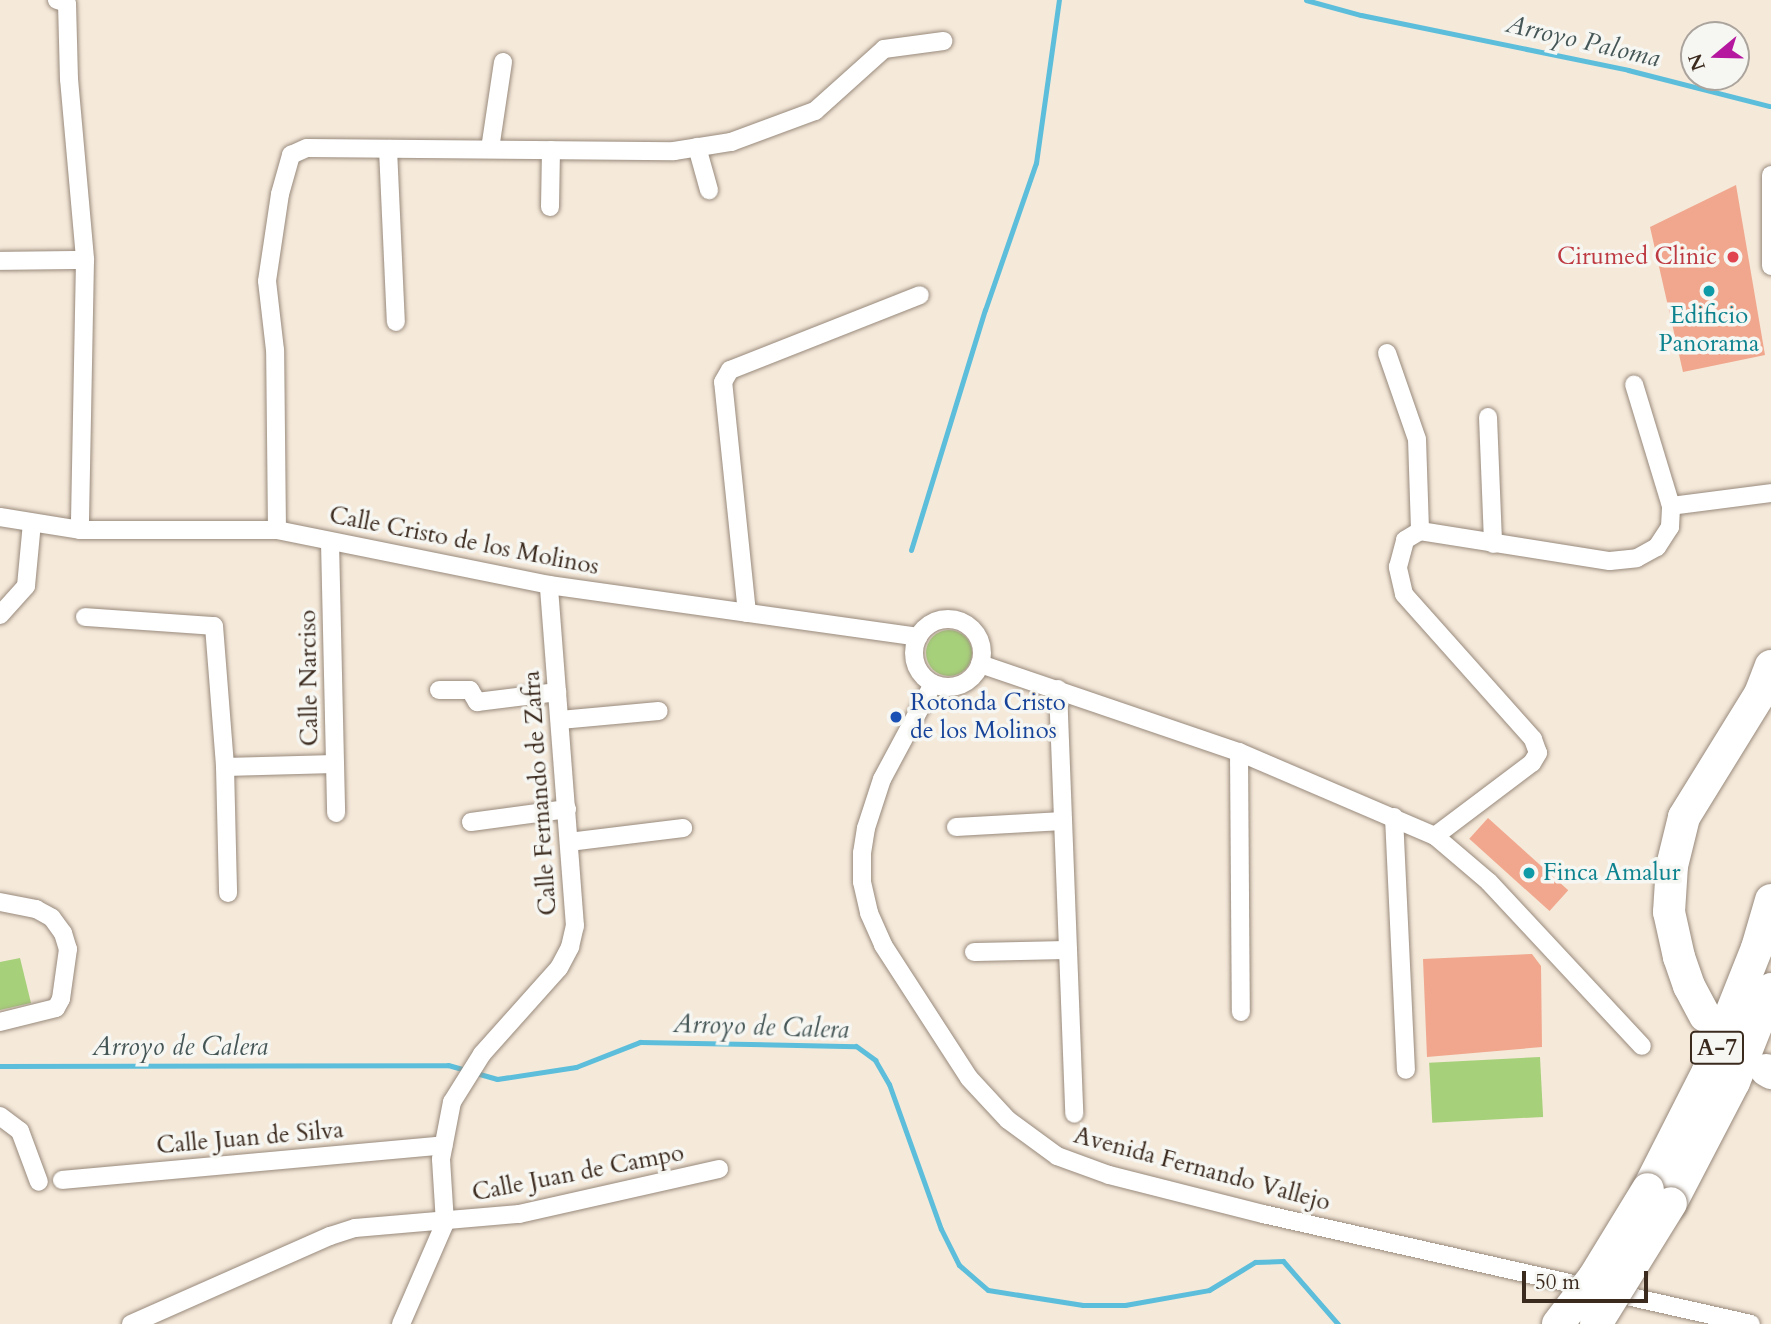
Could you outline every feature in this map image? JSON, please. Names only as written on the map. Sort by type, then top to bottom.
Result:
[{"type":"highway","points":[[1705,1016],[1689,986],[1669,912],[1672,866],[1684,817],[1760,694],[1771,666]]},
{"type":"highway","name":"A-7","points":[[1596,1324],[1660,1196],[1757,948],[1771,900]]},
{"type":"highway","name":"A-7","points":[[1559,1324],[1660,1196],[1734,1082],[1771,989]]},
{"type":"street","points":[[57,0],[67,3],[69,79],[85,260],[80,530]]},
{"type":"street","points":[[277,530],[275,350],[267,281],[280,194],[291,155],[307,148],[674,150],[731,142],[815,111],[884,49],[943,41]]},
{"type":"street","points":[[490,149],[503,62]]},
{"type":"street","points":[[697,147],[709,190]]},
{"type":"street","points":[[388,149],[397,322]]},
{"type":"street","points":[[550,207],[551,150]]},
{"type":"street","points":[[1771,175],[1771,266]]},
{"type":"street","points":[[0,261],[85,260]]},
{"type":"street","points":[[747,613],[723,382],[730,370],[920,295]]},
{"type":"street","points":[[1387,353],[1417,439],[1420,531]]},
{"type":"street","points":[[1435,836],[1532,763],[1538,753],[1533,740],[1404,594],[1398,567],[1405,540],[1420,531],[1610,561],[1637,558],[1657,547],[1670,527],[1671,506],[1634,384]]},
{"type":"street","points":[[1488,417],[1493,544]]},
{"type":"street","points":[[1671,506],[1771,493]]},
{"type":"street","name":"Calle Cristo de los Molinos","points":[[0,517],[80,530],[277,530],[549,584],[918,637]]},
{"type":"street","points":[[0,615],[26,586],[32,523]]},
{"type":"street","name":"Calle Narciso","points":[[330,542],[336,813]]},
{"type":"street","name":"Calle Fernando de Zafra","points":[[401,1324],[445,1223],[443,1145],[452,1102],[460,1085],[482,1054],[559,968],[570,947],[575,926],[549,584]]},
{"type":"street","points":[[85,617],[214,626],[225,767],[228,893]]},
{"type":"street","points":[[956,620],[974,632],[982,652],[980,663],[966,682],[956,686],[933,684],[917,668],[914,648],[918,637],[933,622],[956,620]]},
{"type":"street","points":[[980,663],[1239,752],[1435,836],[1489,882],[1642,1046]]},
{"type":"street","name":"Avenida Fernando Vallejo","points":[[933,684],[882,779],[866,828],[862,853],[862,882],[869,914],[883,945],[969,1077],[1008,1120],[1057,1156],[1109,1175],[1263,1214],[1751,1324]]},
{"type":"street","points":[[1058,689],[1074,1114]]},
{"type":"street","points":[[439,690],[470,690],[477,702],[557,692]]},
{"type":"street","points":[[559,720],[659,711]]},
{"type":"street","points":[[1239,752],[1241,1012]]},
{"type":"street","points":[[225,767],[335,764]]},
{"type":"street","points":[[471,822],[567,809]]},
{"type":"street","points":[[1394,817],[1406,1070]]},
{"type":"street","points":[[956,827],[1063,821]]},
{"type":"street","points":[[569,842],[683,828]]},
{"type":"street","points":[[0,902],[36,909],[52,919],[63,933],[68,949],[61,999],[56,1008],[0,1022]]},
{"type":"street","points":[[974,952],[1068,950]]},
{"type":"street","points":[[0,1116],[20,1131],[39,1182]]},
{"type":"street","name":"Calle Juan de Silva","points":[[62,1180],[443,1145]]},
{"type":"street","name":"Calle Juan de Campo","points":[[131,1324],[330,1236],[355,1228],[445,1223],[519,1214],[719,1169]]},
{"type":"street","name":"Avenida Fernando Vallejo","points":[[1713,1317],[1730,1324]]},
{"type":"green space","points":[[949,630],[958,631],[965,637],[971,644],[971,662],[965,669],[958,675],[949,676],[940,675],[933,669],[927,662],[926,653],[927,644],[933,637],[940,631]]},
{"type":"green space","points":[[20,958],[31,1003],[0,1010],[0,962]]},
{"type":"green space","points":[[1540,1057],[1543,1117],[1432,1123],[1429,1063]]},
{"type":"building","name":"Edificio Panorama","points":[[1736,185],[1765,355],[1683,372],[1650,227]]},
{"type":"building","name":"Finca Amalur","points":[[1488,818],[1568,890],[1550,911],[1469,839]]},
{"type":"building","points":[[1532,954],[1541,966],[1542,1047],[1427,1057],[1423,959]]},
{"type":"waterway","points":[[911,550],[985,310],[1036,163],[1059,0]]},
{"type":"waterway","name":"Arroyo Paloma","points":[[1306,0],[1361,15],[1628,70],[1769,106]]},
{"type":"waterway","name":"Arroyo de Calera","points":[[0,1066],[448,1065],[497,1079],[576,1067],[640,1042],[856,1046],[875,1060],[889,1084],[941,1229],[959,1265],[988,1290],[1083,1305],[1125,1305],[1209,1290],[1255,1262],[1283,1261],[1338,1324]]},
{"type":"place","name":"Cirumed Clinic","points":[[1733,257]]},
{"type":"place","name":"Edificio Panorama","points":[[1709,291]]},
{"type":"place","name":"Rotonda Cristo de los Molinos","points":[[896,717]]},
{"type":"place","name":"Finca Amalur","points":[[1529,873]]}]
